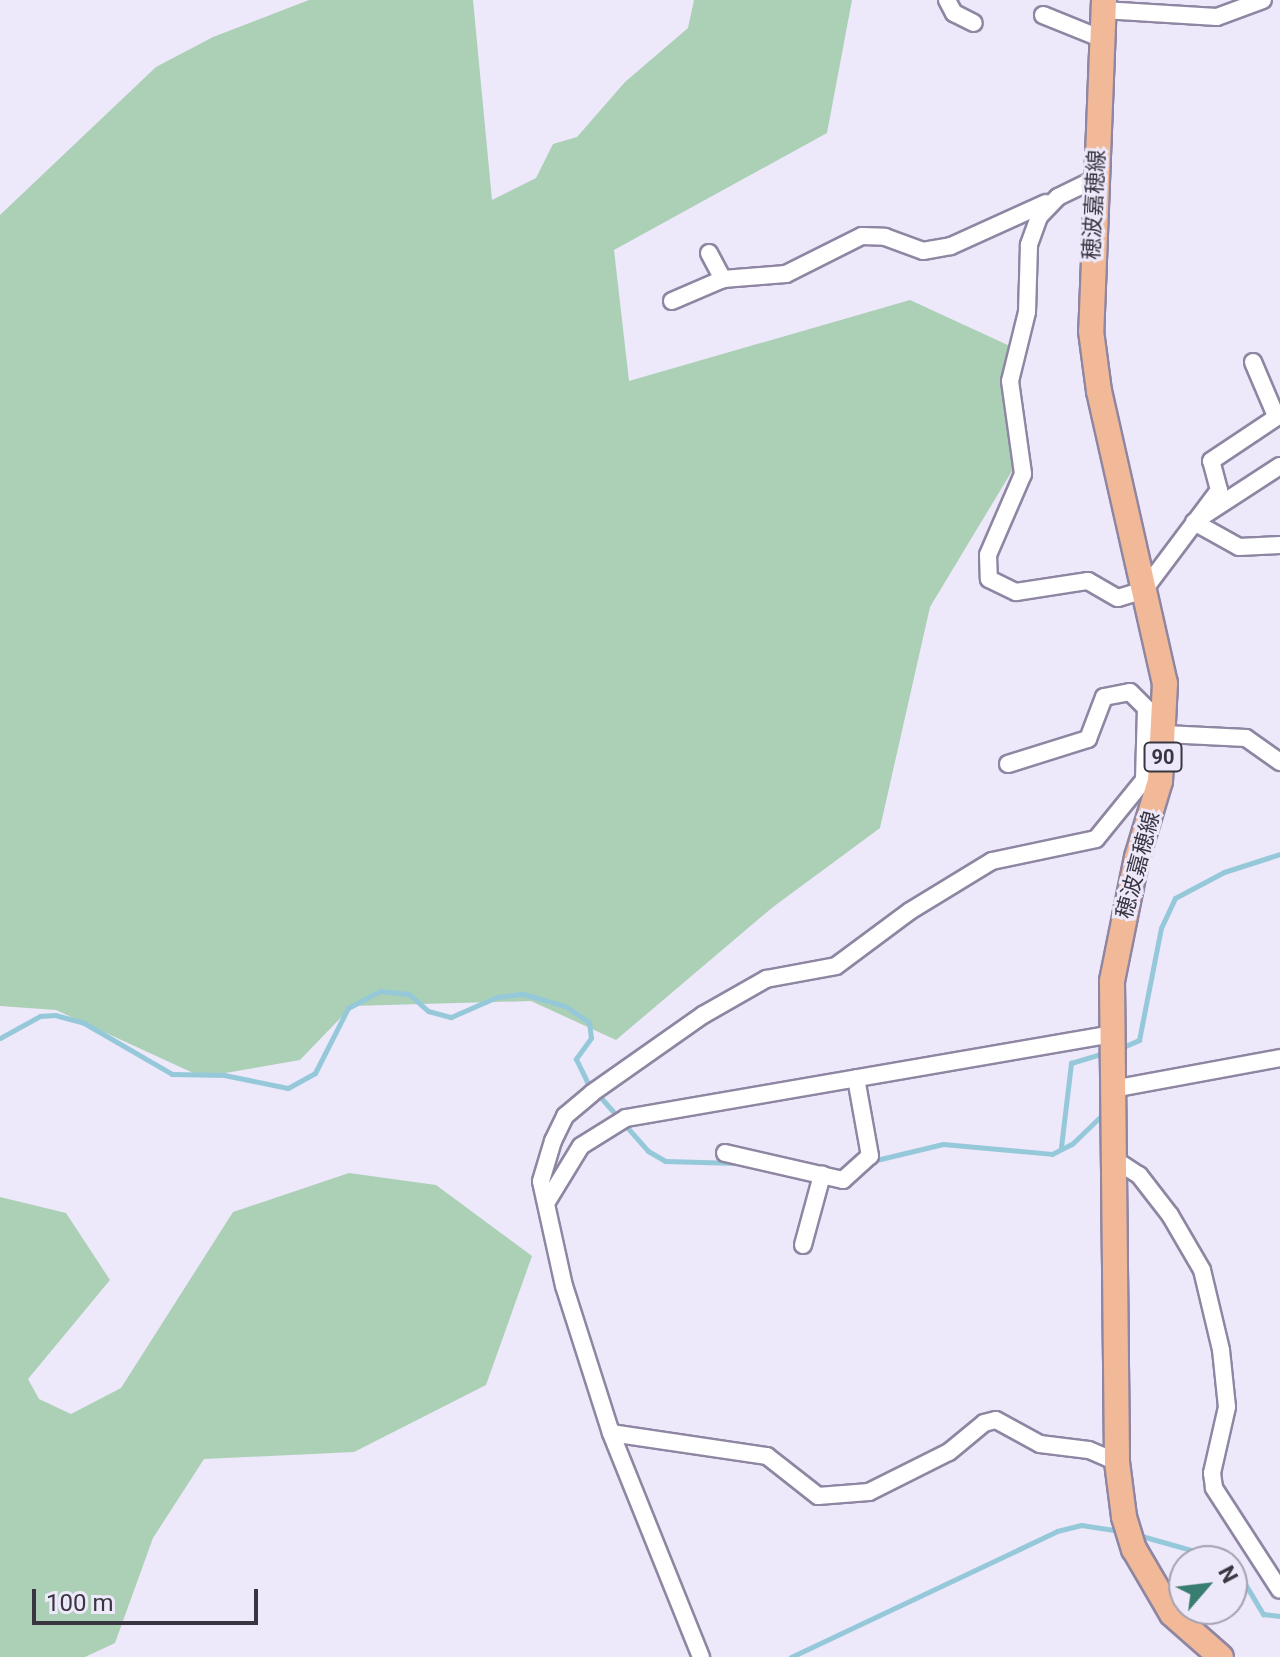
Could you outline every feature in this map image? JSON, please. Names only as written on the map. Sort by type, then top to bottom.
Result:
[{"type":"main road","name":"穂波嘉穂線","points":[[1104,5],[1100,38],[1091,331],[1165,683],[1165,734],[1152,780],[1112,981],[1117,1462],[1124,1517],[1134,1549],[1172,1614],[1221,1657]]},
{"type":"street","points":[[947,0],[954,13],[974,23]]},
{"type":"street","points":[[1104,5],[1217,17],[1263,0]]},
{"type":"street","points":[[1043,15],[1100,38]]},
{"type":"street","points":[[672,301],[723,279],[786,274],[862,236],[885,237],[923,251],[951,246],[1095,179]]},
{"type":"street","points":[[1058,197],[1039,217],[1029,245],[1027,312],[1010,381],[1023,474],[985,570],[989,579],[1016,592],[1088,581],[1118,598],[1144,590],[1219,490],[1211,461],[1278,415],[1253,362]]},
{"type":"street","points":[[709,253],[723,279]]},
{"type":"street","points":[[1194,522],[1280,466]]},
{"type":"street","points":[[1194,522],[1239,547],[1280,545]]},
{"type":"street","points":[[701,1657],[611,1433],[555,1252],[548,1200],[541,1181],[553,1141],[565,1116],[604,1084],[766,979],[836,966],[910,911],[992,861],[1096,839],[1152,780],[1146,708],[1130,692],[1104,697],[1088,739],[1008,764]]},
{"type":"street","points":[[1165,734],[1246,738],[1280,762]]},
{"type":"street","points":[[548,1200],[581,1146],[626,1118],[1113,1034]]},
{"type":"street","points":[[1113,1089],[1280,1058]]},
{"type":"street","points":[[725,1153],[843,1180],[870,1156],[856,1078]]},
{"type":"street","points":[[1114,1159],[1139,1175],[1202,1270],[1221,1350],[1227,1407],[1212,1473],[1214,1488],[1280,1590]]},
{"type":"street","points":[[803,1245],[822,1175]]},
{"type":"street","points":[[611,1433],[767,1456],[818,1496],[869,1492],[949,1452],[984,1423],[996,1420],[1040,1444],[1089,1450],[1117,1462]]},
{"type":"green space","points":[[309,0],[473,0],[492,200],[536,178],[553,144],[577,137],[625,82],[688,28],[694,0],[852,0],[827,133],[614,250],[629,381],[910,300],[1012,347],[1024,419],[1021,456],[930,607],[880,828],[773,907],[616,1040],[531,1001],[352,1006],[300,1060],[202,1077],[56,1010],[0,1006],[0,215],[156,67],[213,37]]},
{"type":"green space","points":[[349,1173],[436,1185],[532,1256],[486,1385],[354,1452],[204,1459],[153,1538],[115,1643],[85,1657],[0,1657],[0,1197],[66,1213],[110,1280],[28,1379],[39,1399],[71,1414],[121,1388],[233,1212]]},
{"type":"waterway","points":[[1121,1048],[1139,1040],[1161,928],[1175,898],[1224,872],[1280,854]]},
{"type":"waterway","points":[[0,1038],[40,1016],[55,1015],[84,1023],[172,1074],[224,1075],[288,1088],[315,1073],[348,1008],[380,991],[409,994],[428,1011],[451,1017],[497,997],[523,994],[565,1006],[589,1022],[591,1038],[576,1059],[587,1082],[648,1151],[665,1161],[737,1163]]},
{"type":"waterway","points":[[1061,1147],[1071,1063],[1104,1053]]},
{"type":"waterway","points":[[872,1161],[943,1144],[1052,1154],[1072,1144],[1104,1113]]},
{"type":"waterway","points":[[791,1657],[1057,1531],[1081,1525],[1121,1531]]},
{"type":"waterway","points":[[1138,1535],[1173,1545]]},
{"type":"waterway","points":[[1248,1589],[1263,1614],[1280,1616]]}]
